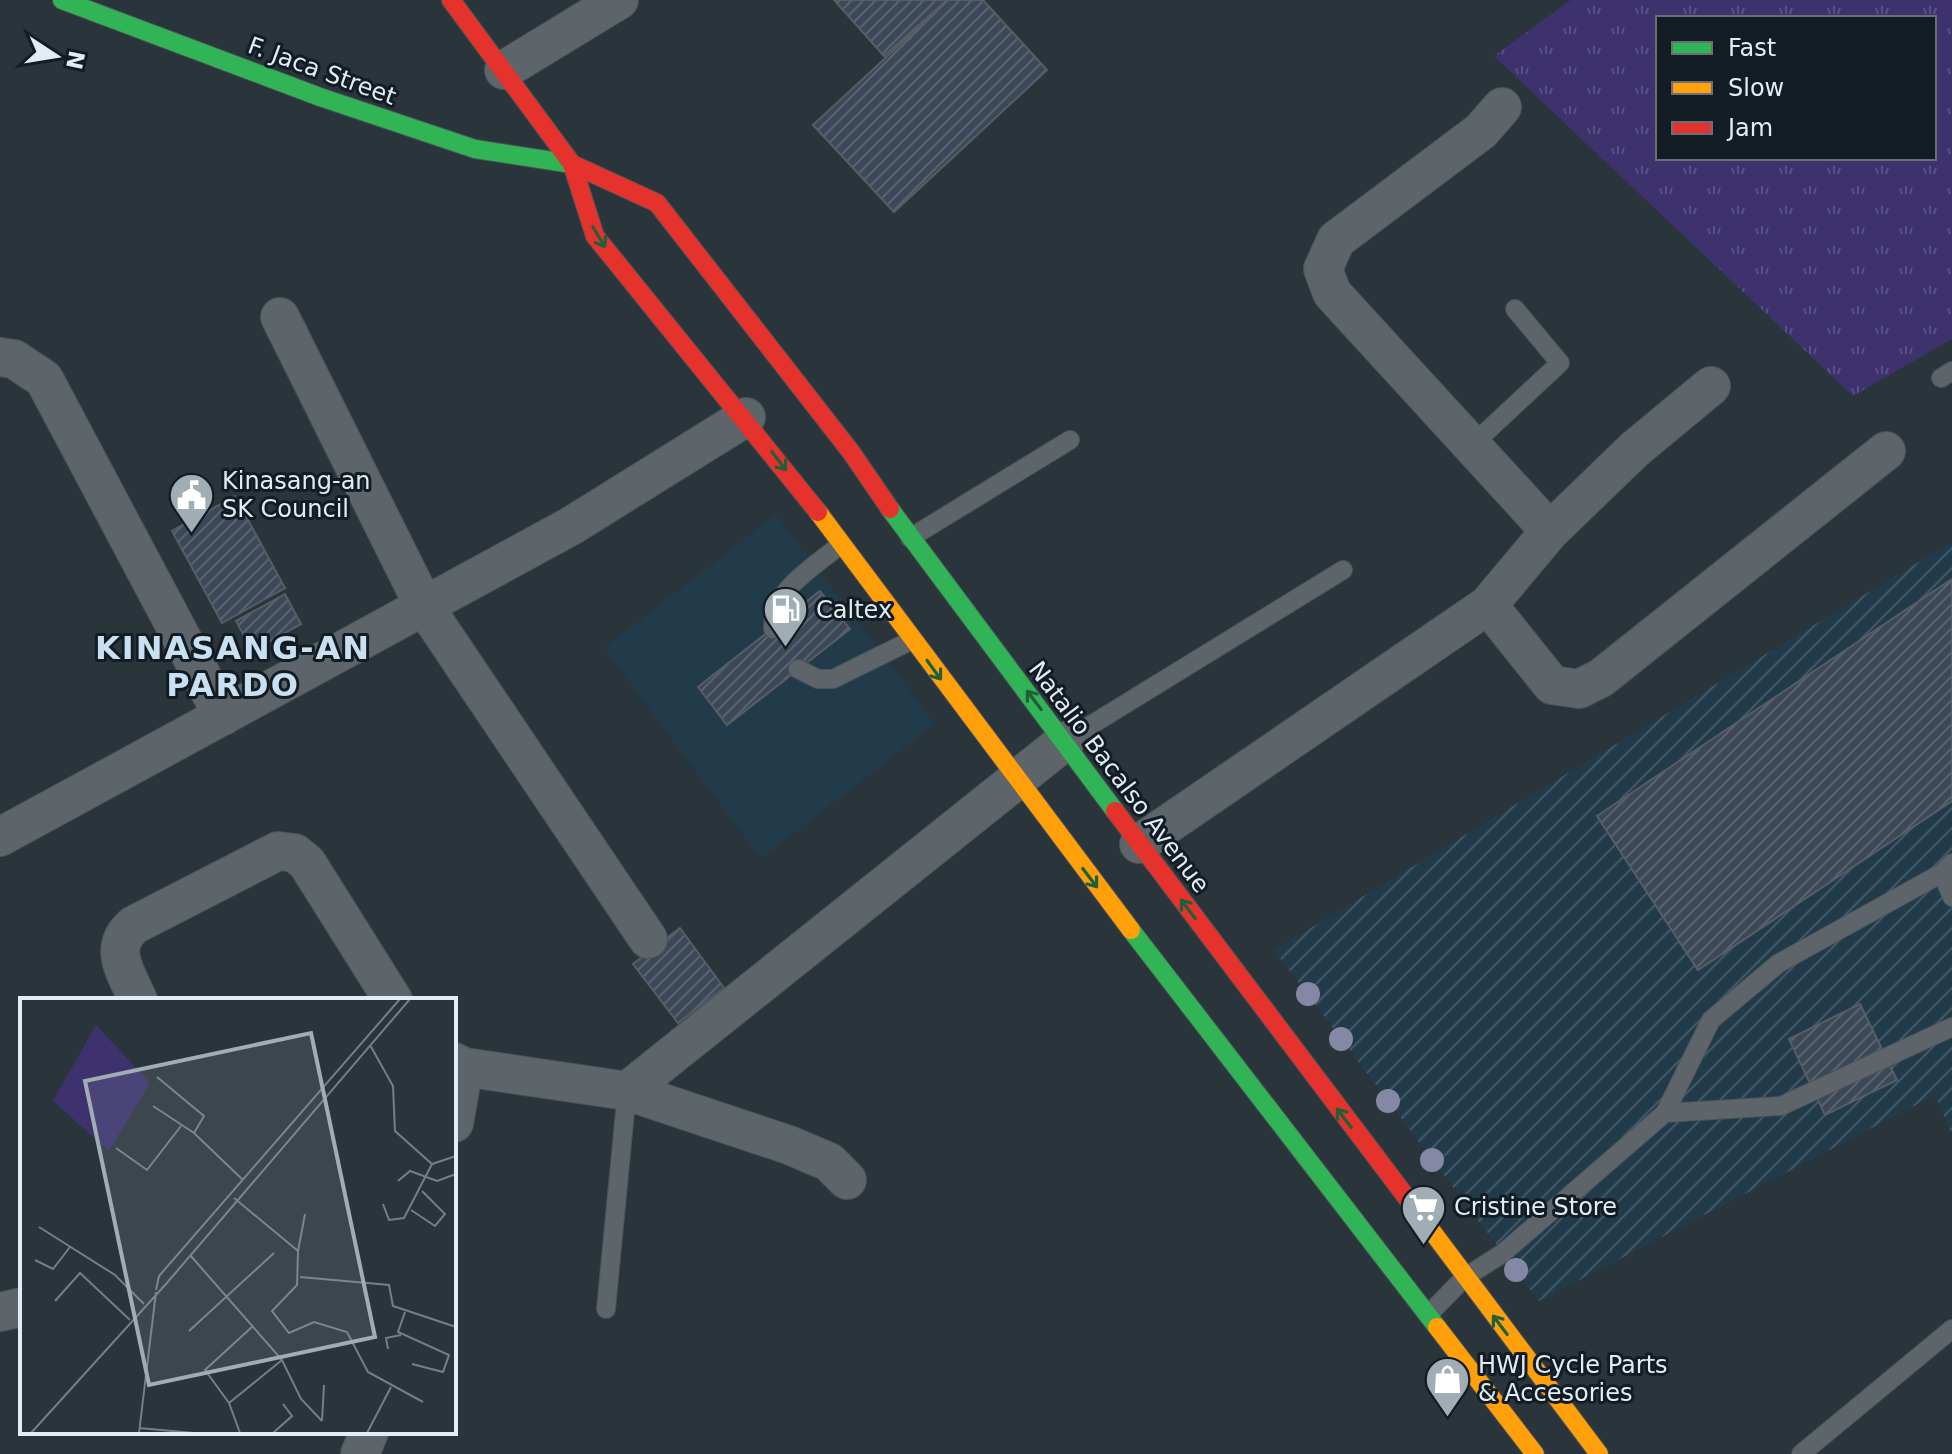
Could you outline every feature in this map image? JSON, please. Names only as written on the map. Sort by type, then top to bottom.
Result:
[{"type":"main road","name":"F. Jaca Street","points":[[62,0],[320,97],[475,149],[572,164]]},
{"type":"main road","name":"Natalio Bacalso Avenue","points":[[451,0],[572,164],[595,236],[746,417],[1017,782],[1426,1317],[1535,1454]]},
{"type":"main road","name":"Natalio Bacalso Avenue","points":[[572,164],[657,203],[851,452],[910,538],[1599,1454]]},
{"type":"street","points":[[504,70],[619,0]]},
{"type":"street","points":[[1502,107],[1481,131],[1336,240],[1323,269],[1332,293],[1550,531]]},
{"type":"street","points":[[280,317],[424,606],[648,939]]},
{"type":"street","points":[[0,357],[14,359],[44,379],[223,716]]},
{"type":"street","points":[[1139,844],[1488,605],[1550,531],[1635,449],[1711,386]]},
{"type":"street","points":[[0,837],[571,526],[746,417]]},
{"type":"street","points":[[1488,605],[1552,685],[1579,689],[1601,678],[1886,451]]},
{"type":"street","points":[[627,1091],[1065,741]]},
{"type":"street","points":[[137,998],[118,954],[121,936],[134,925],[278,851],[295,853],[307,863],[392,998]]},
{"type":"street","points":[[456,1100],[459,1065],[627,1091],[789,1145],[829,1162],[847,1180]]},
{"type":"street","points":[[0,1312],[20,1307]]},
{"type":"street","points":[[360,1454],[368,1434]]},
{"type":"lane","points":[[1472,445],[1560,363],[1515,309]]},
{"type":"lane","points":[[910,538],[1070,440]]},
{"type":"lane","points":[[773,629],[773,611],[779,597],[841,544]]},
{"type":"lane","points":[[1065,741],[1343,570]]},
{"type":"lane","points":[[798,669],[818,679],[833,679],[912,640]]},
{"type":"lane","points":[[1426,1317],[1464,1278],[1503,1253],[1665,1113],[1711,1020],[1779,963],[1947,868],[1952,897]]},
{"type":"lane","points":[[1665,1113],[1781,1106],[1952,1027]]},
{"type":"lane","points":[[606,1309],[627,1091]]},
{"type":"lane","points":[[1801,1454],[1952,1329]]},
{"type":"shaded area","points":[[776,515],[935,724],[761,858],[604,648]]},
{"type":"shaded area","points":[[1952,542],[1952,1135],[1935,1095],[1539,1301],[1274,950]]},
{"type":"green space","points":[[1571,0],[1952,0],[1952,339],[1853,396],[1494,56]]},
{"type":"building","points":[[834,0],[947,0],[884,56]]},
{"type":"building","points":[[948,0],[983,0],[1047,70],[894,212],[813,125]]},
{"type":"building","points":[[235,496],[285,588],[222,623],[172,531]]},
{"type":"building","points":[[1952,579],[1952,801],[1698,970],[1597,816]]},
{"type":"building","name":"Caltex","points":[[820,591],[850,629],[727,725],[698,687]]},
{"type":"building","points":[[285,594],[301,624],[252,651],[236,621]]},
{"type":"building","points":[[680,928],[724,988],[678,1023],[633,964]]},
{"type":"building","points":[[1860,1004],[1897,1080],[1825,1115],[1789,1039]]},
{"type":"traffic: fast","points":[[62,0],[320,97],[475,149],[572,164]]},
{"type":"traffic: fast","points":[[890,509],[1115,811]]},
{"type":"traffic: fast","points":[[1131,930],[1437,1327]]},
{"type":"traffic: slow","points":[[818,512],[1131,930]]},
{"type":"traffic: slow","points":[[1413,1206],[1599,1454]]},
{"type":"traffic: slow","points":[[1437,1327],[1535,1454]]},
{"type":"traffic: jam","points":[[451,0],[572,164],[595,236],[818,512]]},
{"type":"traffic: jam","points":[[572,164],[657,203],[851,452],[890,509]]},
{"type":"traffic: jam","points":[[1115,811],[1413,1206]]},
{"type":"place","name":"Kinasang-an SK Council","points":[[191,534]]},
{"type":"place","name":"Caltex","points":[[785,649]]},
{"type":"place","name":"Cristine Store","points":[[1423,1246]]},
{"type":"place","name":"HWJ Cycle Parts & Accesories","points":[[1447,1418]]},
{"type":"district","name":"KINASANG-AN PARDO","points":[[233,666]]}]
